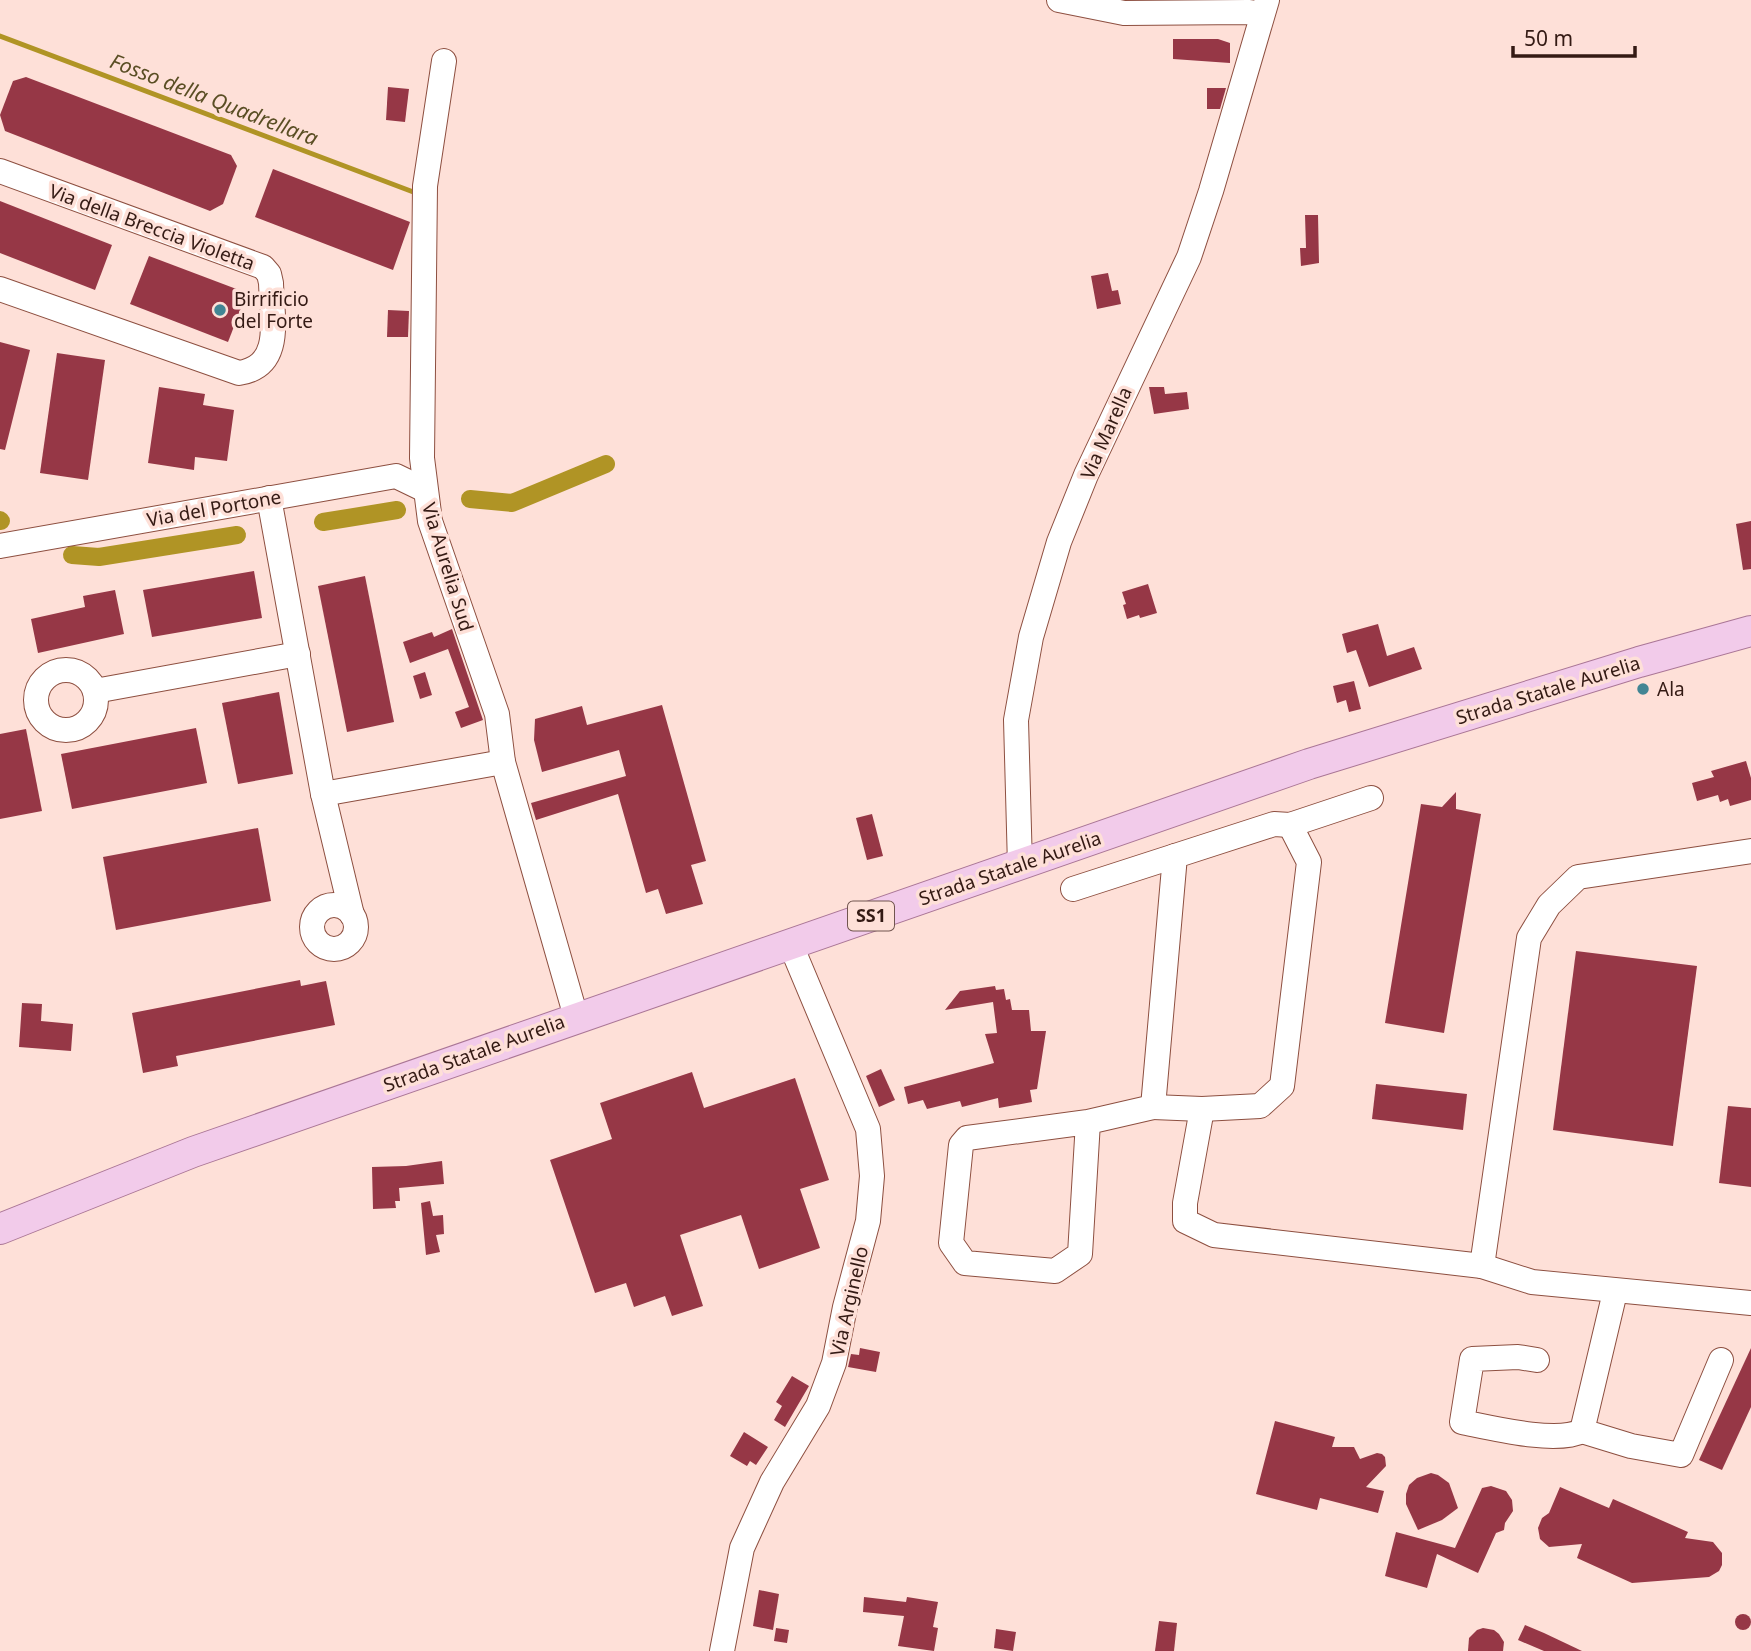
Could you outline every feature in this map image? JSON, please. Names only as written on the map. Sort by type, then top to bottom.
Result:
[{"type":"main road","name":"Strada Statale Aurelia","points":[[0,1229],[193,1152],[1309,764],[1639,662],[1751,631]]},
{"type":"street","name":"Via Marella","points":[[1059,0],[1124,13],[1248,12],[1264,7]]},
{"type":"street","name":"Via Marella","points":[[1020,866],[1016,720],[1031,637],[1059,542],[1086,475],[1189,257],[1211,191],[1264,7]]},
{"type":"street","name":"Via Aurelia Sud","points":[[444,61],[425,186],[422,458],[425,490],[430,521],[497,714],[503,762],[576,1017]]},
{"type":"street","name":"Via della Breccia Violetta","points":[[0,171],[263,267],[269,274],[271,283],[272,342],[265,361],[254,370],[239,373],[0,289]]},
{"type":"street","name":"Via del Portone","points":[[0,546],[396,476],[425,490]]},
{"type":"street","points":[[270,498],[323,794],[352,915]]},
{"type":"street","points":[[95,691],[298,654]]},
{"type":"street","points":[[323,794],[503,762]]},
{"type":"street","points":[[1073,889],[1274,824],[1290,825],[1371,798]]},
{"type":"street","points":[[1088,1122],[1080,1254],[1055,1270],[965,1263],[951,1242],[961,1145],[967,1138],[1088,1122],[1153,1107],[1202,1110],[1260,1106],[1282,1086],[1309,863],[1290,825]]},
{"type":"street","points":[[1482,1266],[1529,937],[1549,905],[1578,877],[1751,851]]},
{"type":"street","points":[[1153,1107],[1175,856]]},
{"type":"street","name":"Via Arginello","points":[[722,1651],[742,1548],[772,1482],[818,1406],[834,1363],[845,1307],[869,1221],[872,1176],[868,1129],[790,943]]},
{"type":"street","points":[[1202,1110],[1185,1203],[1185,1222],[1214,1235],[1482,1266],[1532,1282],[1751,1303]]},
{"type":"street","points":[[1582,1432],[1615,1292]]},
{"type":"street","points":[[1537,1360],[1518,1357],[1472,1359],[1465,1388],[1462,1422],[1507,1431],[1571,1437],[1582,1432],[1631,1446],[1681,1455],[1721,1360]]},
{"type":"building","points":[[1173,39],[1218,39],[1230,43],[1230,63],[1173,59]]},
{"type":"building","points":[[26,77],[231,155],[237,166],[223,204],[210,211],[5,131],[0,115],[13,81]]},
{"type":"building","points":[[388,87],[409,89],[405,122],[386,120]]},
{"type":"building","points":[[1207,88],[1226,88],[1220,109],[1207,109]]},
{"type":"building","points":[[273,169],[410,222],[393,270],[255,217]]},
{"type":"building","points":[[0,201],[112,245],[95,290],[0,253]]},
{"type":"building","points":[[1305,215],[1318,215],[1319,263],[1301,266],[1300,248],[1306,248]]},
{"type":"building","points":[[149,256],[247,293],[228,342],[130,304]]},
{"type":"building","points":[[1108,273],[1112,291],[1118,290],[1121,304],[1097,309],[1091,276]]},
{"type":"building","points":[[388,310],[409,311],[408,337],[387,337]]},
{"type":"building","points":[[0,342],[30,350],[5,450],[0,449]]},
{"type":"building","points":[[57,353],[105,360],[88,480],[40,473]]},
{"type":"building","points":[[159,387],[205,394],[203,405],[234,410],[227,461],[195,457],[194,470],[148,463]]},
{"type":"building","points":[[1149,387],[1164,387],[1165,394],[1187,392],[1189,409],[1154,414]]},
{"type":"building","points":[[1751,521],[1751,569],[1743,570],[1736,524]]},
{"type":"building","points":[[254,571],[262,618],[152,637],[143,590]]},
{"type":"building","points":[[365,576],[394,722],[347,732],[318,586]]},
{"type":"building","points":[[1148,584],[1157,613],[1127,619],[1122,592]]},
{"type":"building","points":[[115,590],[124,634],[38,653],[31,619],[85,607],[83,596]]},
{"type":"building","points":[[1378,624],[1387,656],[1414,647],[1422,669],[1369,687],[1356,650],[1347,653],[1342,634]]},
{"type":"building","points":[[452,629],[483,720],[461,728],[455,712],[469,707],[448,649],[410,663],[403,642],[432,632],[434,637]]},
{"type":"building","points":[[425,672],[432,695],[420,699],[413,676]]},
{"type":"building","points":[[1354,681],[1361,709],[1349,712],[1346,700],[1337,703],[1333,686]]},
{"type":"building","points":[[279,692],[293,774],[238,784],[222,703]]},
{"type":"building","points":[[662,705],[706,861],[691,865],[703,904],[666,914],[658,889],[646,893],[618,794],[536,820],[531,803],[626,776],[619,750],[542,772],[534,740],[535,719],[582,706],[587,725]]},
{"type":"building","points":[[196,728],[207,783],[72,809],[61,754]]},
{"type":"building","points":[[26,729],[42,811],[0,819],[0,734]]},
{"type":"building","points":[[1746,761],[1751,778],[1751,800],[1730,806],[1728,799],[1720,802],[1718,795],[1697,801],[1692,783],[1714,777],[1711,771]]},
{"type":"building","points":[[1456,792],[1456,809],[1481,814],[1444,1033],[1385,1023],[1421,804],[1442,807]]},
{"type":"building","points":[[872,814],[883,856],[867,860],[856,818]]},
{"type":"building","points":[[258,828],[271,901],[116,930],[103,857]]},
{"type":"building","points":[[1576,951],[1697,966],[1673,1146],[1553,1130]]},
{"type":"building","points":[[300,980],[301,986],[326,981],[335,1025],[176,1056],[178,1066],[143,1073],[132,1013]]},
{"type":"building","points":[[995,986],[996,990],[1004,989],[1012,1010],[1029,1010],[1031,1031],[1046,1031],[1037,1089],[1030,1090],[1032,1102],[999,1108],[998,1098],[962,1107],[960,1101],[927,1109],[923,1100],[908,1104],[904,1087],[994,1063],[985,1034],[997,1033],[993,1002],[945,1010],[960,991]]},
{"type":"building","points":[[22,1003],[42,1004],[41,1021],[73,1024],[71,1051],[19,1047]]},
{"type":"building","points":[[881,1069],[895,1100],[879,1107],[866,1076]]},
{"type":"building","points":[[692,1072],[704,1108],[795,1078],[829,1180],[800,1189],[820,1248],[759,1269],[741,1215],[680,1235],[703,1306],[672,1316],[665,1296],[634,1307],[626,1283],[595,1293],[550,1160],[612,1139],[600,1103]]},
{"type":"building","points":[[1376,1084],[1467,1094],[1463,1130],[1372,1119]]},
{"type":"building","points":[[1728,1106],[1751,1108],[1751,1187],[1719,1183]]},
{"type":"building","points":[[442,1161],[444,1184],[399,1188],[400,1201],[395,1201],[396,1208],[373,1209],[372,1167]]},
{"type":"building","points":[[430,1201],[433,1216],[443,1215],[444,1234],[436,1235],[440,1252],[426,1255],[421,1203]]},
{"type":"building","points":[[860,1348],[880,1352],[876,1372],[848,1367],[851,1354],[859,1355]]},
{"type":"building","points":[[1751,1348],[1751,1407],[1722,1470],[1699,1460]]},
{"type":"building","points":[[792,1376],[809,1386],[785,1427],[774,1420],[782,1406],[776,1402]]},
{"type":"building","points":[[1275,1421],[1335,1437],[1332,1447],[1354,1447],[1360,1459],[1382,1454],[1386,1466],[1366,1487],[1384,1491],[1378,1513],[1320,1498],[1317,1510],[1256,1494]]},
{"type":"building","points":[[744,1432],[768,1447],[756,1465],[750,1461],[747,1466],[730,1456]]},
{"type":"building","points":[[1431,1473],[1449,1483],[1458,1508],[1442,1520],[1418,1530],[1406,1504],[1406,1494],[1409,1485],[1417,1478]]},
{"type":"building","points":[[1491,1486],[1506,1491],[1512,1500],[1513,1511],[1504,1530],[1496,1533],[1478,1573],[1437,1554],[1427,1588],[1385,1576],[1396,1532],[1455,1548],[1482,1488]]},
{"type":"building","points":[[1560,1487],[1609,1508],[1613,1499],[1688,1532],[1685,1538],[1713,1542],[1722,1553],[1719,1571],[1709,1577],[1632,1583],[1577,1558],[1582,1544],[1549,1547],[1540,1539],[1538,1528],[1542,1518],[1549,1513]]},
{"type":"building","points":[[759,1590],[779,1594],[773,1630],[753,1626]]},
{"type":"building","points":[[864,1597],[906,1602],[907,1597],[938,1602],[933,1627],[938,1628],[934,1651],[898,1646],[904,1616],[863,1612]]},
{"type":"building","points":[[1740,1614],[1746,1614],[1751,1622],[1749,1628],[1740,1630],[1735,1625],[1735,1619]]},
{"type":"building","points":[[1159,1621],[1177,1623],[1174,1651],[1155,1651]]},
{"type":"building","points":[[1525,1625],[1582,1651],[1544,1651],[1518,1640]]},
{"type":"building","points":[[776,1628],[789,1630],[787,1643],[774,1641]]},
{"type":"building","points":[[1483,1628],[1499,1634],[1504,1642],[1503,1651],[1468,1651],[1469,1638]]},
{"type":"building","points":[[996,1629],[1016,1632],[1013,1651],[994,1648]]},
{"type":"waterway","name":"Fosso della Quadrellara","points":[[0,36],[416,193]]},
{"type":"waterway","points":[[470,499],[512,503],[606,464]]},
{"type":"waterway","points":[[323,522],[397,510]]},
{"type":"waterway","points":[[72,555],[99,557],[237,535]]},
{"type":"place","name":"Birrificio del Forte","points":[[220,310]]},
{"type":"place","name":"Ala","points":[[1643,689]]}]
